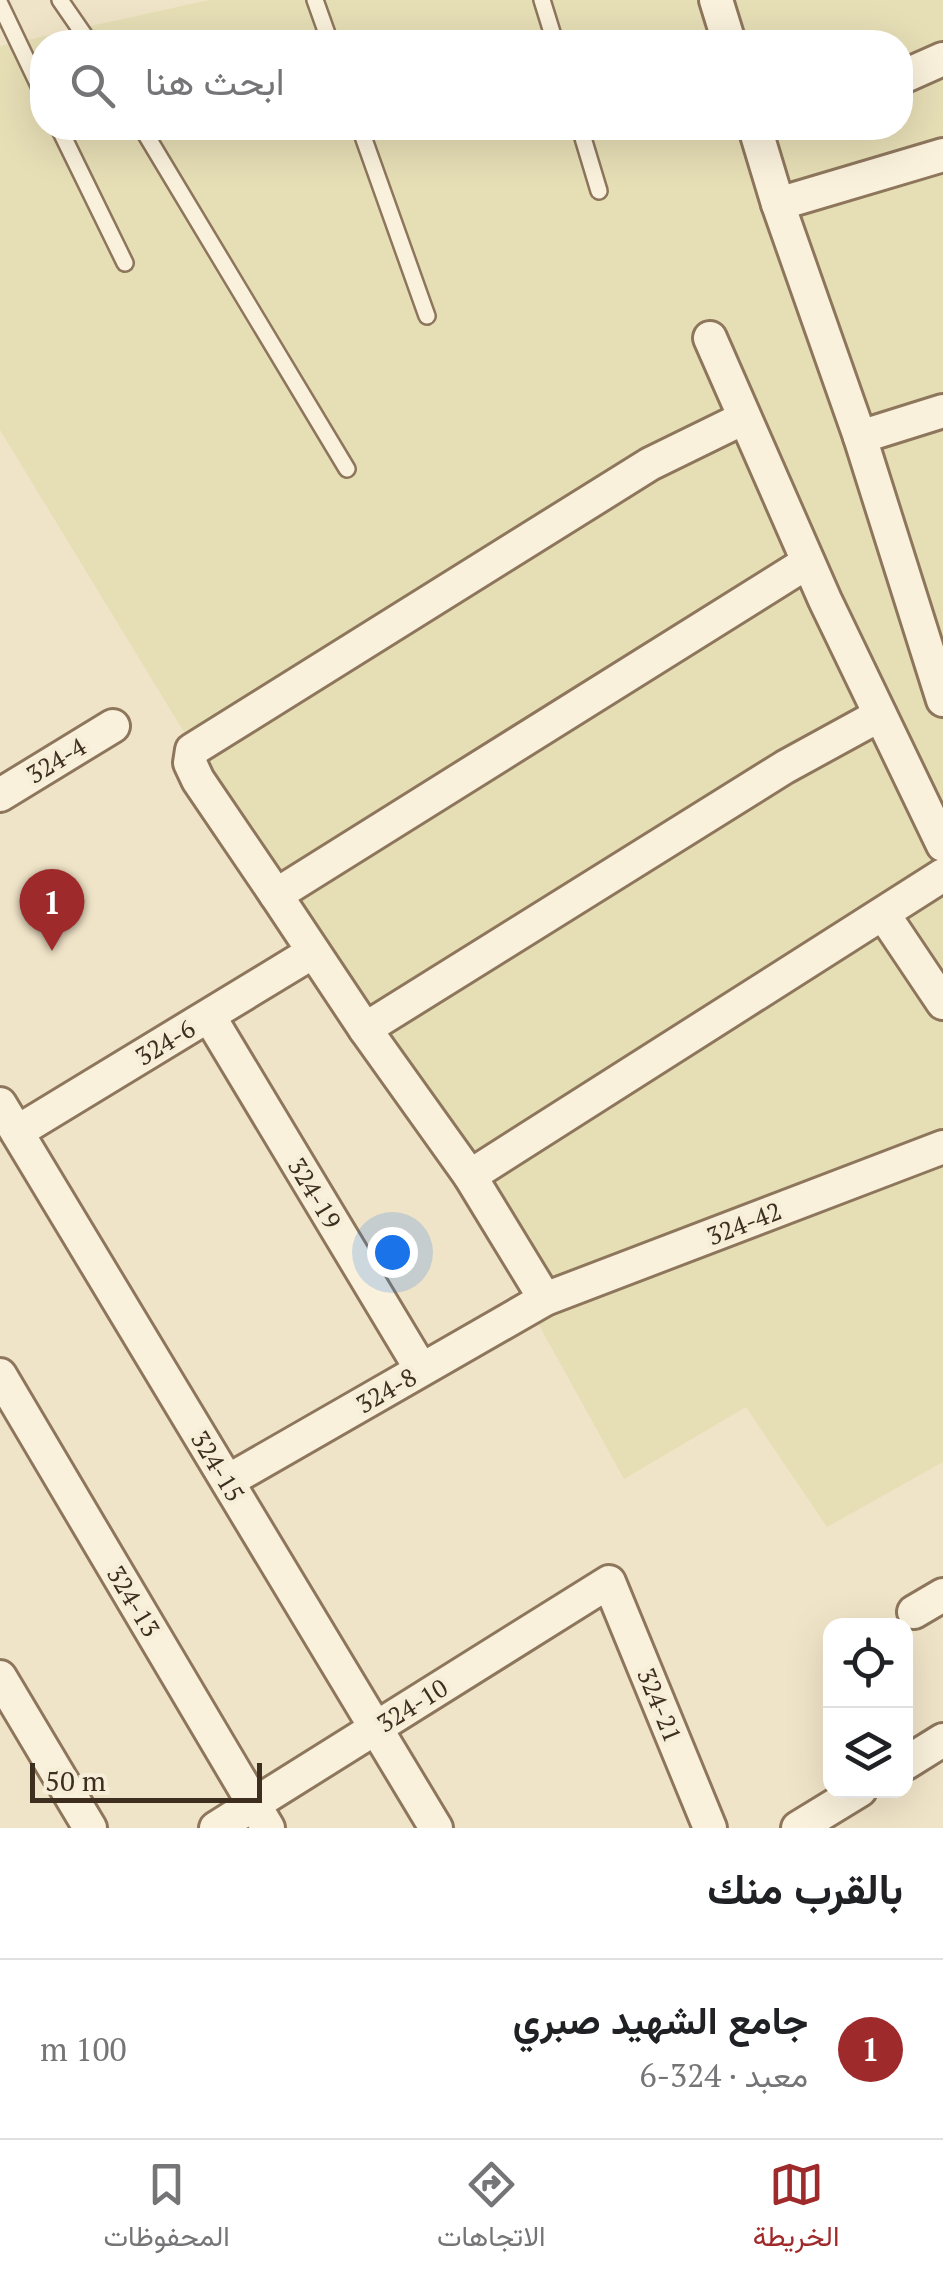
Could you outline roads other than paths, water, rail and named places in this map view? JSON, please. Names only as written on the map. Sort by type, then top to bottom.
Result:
[{"type":"street","points":[[716,0],[725,30]]},
{"type":"street","points":[[913,73],[943,60]]},
{"type":"street","points":[[758,140],[860,437],[943,700]]},
{"type":"street","points":[[778,204],[943,155]]},
{"type":"street","points":[[710,338],[808,562],[943,845]]},
{"type":"street","points":[[860,437],[943,411]]},
{"type":"street","points":[[545,1299],[470,1176],[198,780],[190,763],[192,750],[650,464],[744,418]]},
{"type":"street","points":[[276,895],[808,562]]},
{"type":"street","points":[[366,1029],[785,767],[880,715]]},
{"type":"street","name":"324-4","points":[[3,787],[113,726]]},
{"type":"street","points":[[470,1176],[943,875]]},
{"type":"street","points":[[884,915],[943,1004]]},
{"type":"street","name":"324-6","points":[[17,1132],[313,952]]},
{"type":"street","name":"324-19","points":[[209,1016],[422,1370]]},
{"type":"street","name":"324-15","points":[[0,1104],[436,1828]]},
{"type":"street","name":"324-42","points":[[545,1299],[943,1146]]},
{"type":"street","name":"324-8","points":[[228,1481],[545,1299]]},
{"type":"street","name":"324-13","points":[[0,1375],[261,1816]]},
{"type":"street","name":"324-10","points":[[216,1828],[261,1816],[376,1728],[609,1582]]},
{"type":"street","name":"324-21","points":[[609,1582],[710,1828]]},
{"type":"street","points":[[914,1612],[943,1595]]},
{"type":"street","points":[[0,1677],[90,1828]]},
{"type":"street","points":[[913,1759],[943,1740]]},
{"type":"street","points":[[798,1828],[847,1798]]},
{"type":"lane","points":[[60,0],[81,30]]},
{"type":"lane","points":[[315,0],[326,30]]},
{"type":"lane","points":[[542,0],[551,30]]},
{"type":"lane","points":[[0,4],[30,67]]},
{"type":"lane","points":[[65,140],[124,263]]},
{"type":"lane","points":[[149,140],[347,469]]},
{"type":"lane","points":[[364,140],[427,316]]},
{"type":"lane","points":[[584,140],[599,191]]},
{"type":"place","name":"جامع الشهيد صبري","points":[[52,951]]}]
